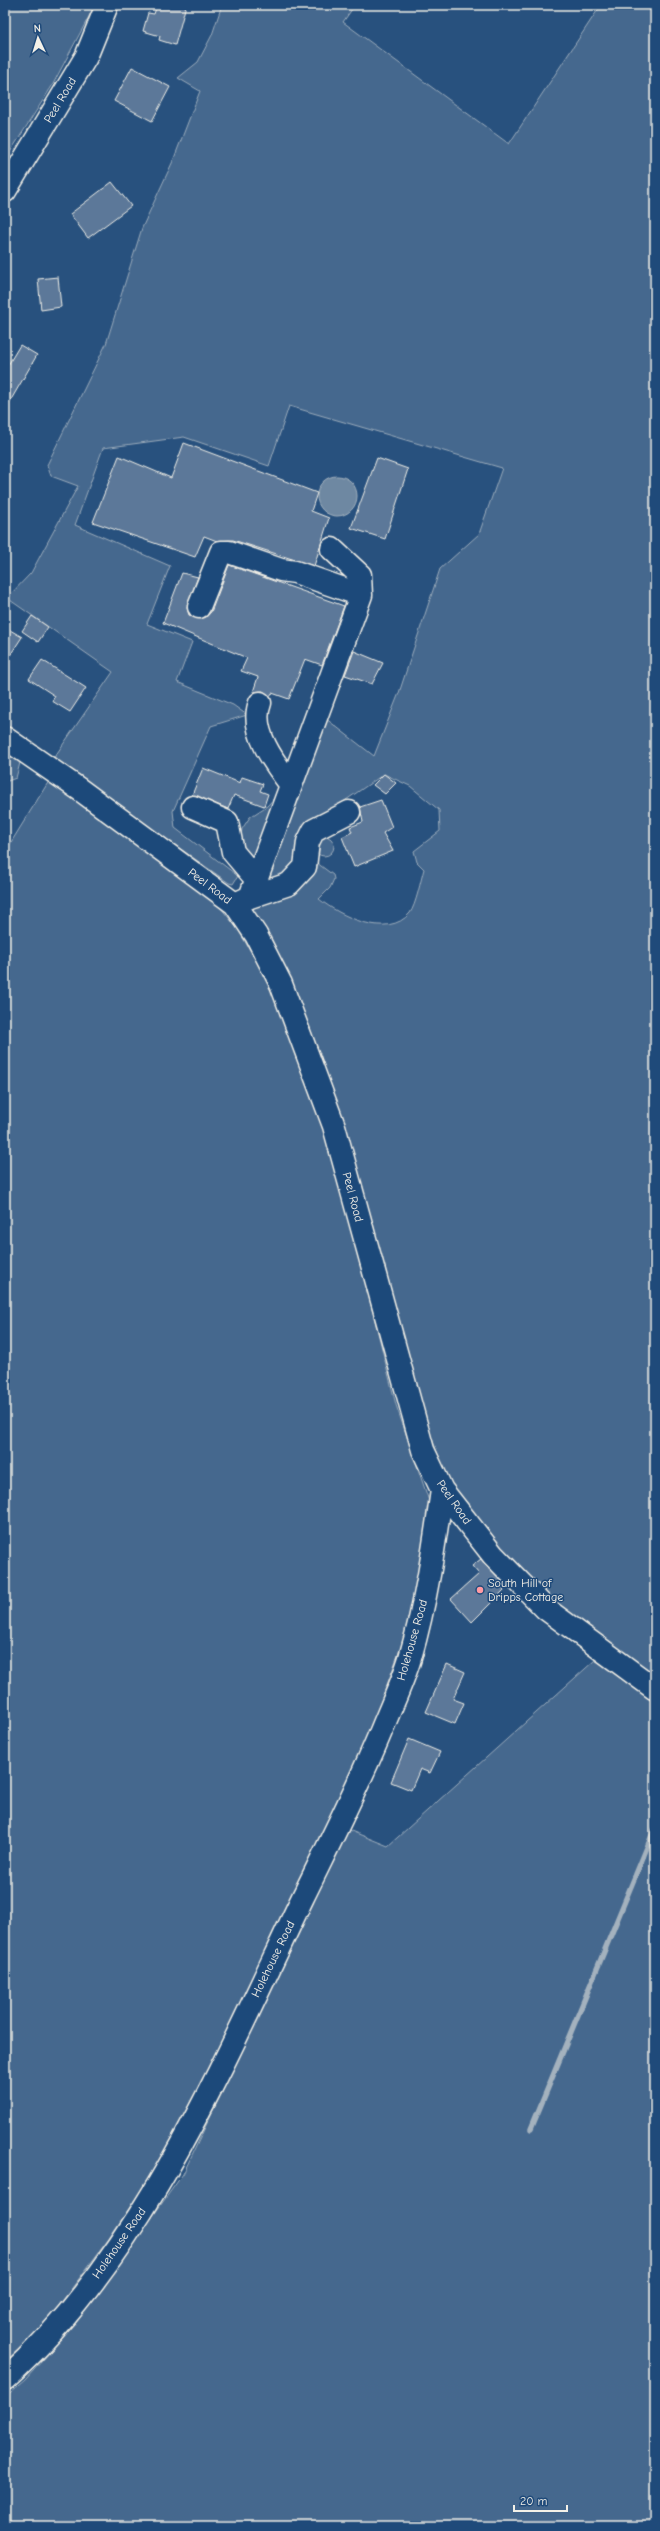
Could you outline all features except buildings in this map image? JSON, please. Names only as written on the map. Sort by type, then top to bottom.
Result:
[{"type":"street","name":"Peel Road","points":[[5,191],[86,57],[107,5]]},
{"type":"street","points":[[247,893],[291,785],[361,595],[360,575],[332,549]]},
{"type":"street","points":[[199,607],[221,552],[228,552],[281,570],[295,572],[361,595]]},
{"type":"street","points":[[260,703],[256,714],[262,736],[274,763],[291,785]]},
{"type":"street","name":"Peel Road","points":[[5,738],[79,789],[247,893],[256,935],[281,984],[334,1126],[423,1450],[442,1490],[493,1555],[546,1609],[655,1689]]},
{"type":"street","points":[[193,808],[227,822],[233,852],[247,893]]},
{"type":"street","points":[[247,893],[289,884],[305,867],[308,842],[314,830],[349,812]]},
{"type":"street","name":"Holehouse Road","points":[[5,2379],[26,2360],[88,2287],[135,2221],[204,2103],[369,1761],[410,1660],[430,1579],[442,1490]]},
{"type":"shaded area","points":[[5,5],[95,5],[52,86],[5,160]]},
{"type":"shaded area","points":[[222,5],[355,5],[343,22],[509,144],[601,5],[655,5],[655,1676],[543,1594],[491,1538],[446,1476],[424,1417],[388,1279],[337,1104],[286,970],[251,909],[325,718],[374,756],[399,693],[440,569],[479,534],[502,468],[289,406],[269,466],[184,437],[103,448],[75,525],[170,566],[147,624],[192,642],[177,682],[233,705],[247,715],[211,726],[173,811],[175,828],[238,876],[233,884],[229,883],[53,759],[113,672],[7,598],[31,573],[78,486],[51,476],[47,465],[106,344],[142,228],[173,161],[200,91],[178,78],[198,62],[212,35]],"holes":[[[384,774],[410,786],[439,810],[440,831],[414,851],[417,862],[424,869],[410,913],[401,921],[389,925],[377,925],[351,918],[328,906],[319,899],[330,888],[334,879],[333,875],[301,851],[305,828]]]},
{"type":"shaded area","points":[[333,476],[341,476],[348,479],[354,485],[357,496],[354,507],[348,513],[341,516],[333,516],[326,513],[320,507],[317,500],[317,492],[320,485],[326,479]]},
{"type":"shaded area","points":[[5,748],[21,759],[16,778],[5,782]]},
{"type":"shaded area","points":[[49,781],[212,897],[237,928],[274,991],[335,1161],[396,1405],[429,1501],[417,1604],[360,1757],[254,1981],[157,2166],[108,2240],[45,2324],[5,2362],[5,852]]},
{"type":"shaded area","points":[[281,791],[258,874],[237,857],[242,829],[250,817],[267,806]]},
{"type":"shaded area","points":[[324,836],[331,839],[334,846],[331,853],[324,856],[317,853],[314,846],[317,839]]},
{"type":"shaded area","points":[[595,1660],[655,1702],[655,2526],[5,2526],[5,2397],[25,2380],[76,2323],[183,2174],[346,1829],[388,1846]]},
{"type":"waterway","points":[[531,2129],[655,1828]]},
{"type":"place","name":"South Hill of Dripps Cottage","points":[[480,1590]]}]
